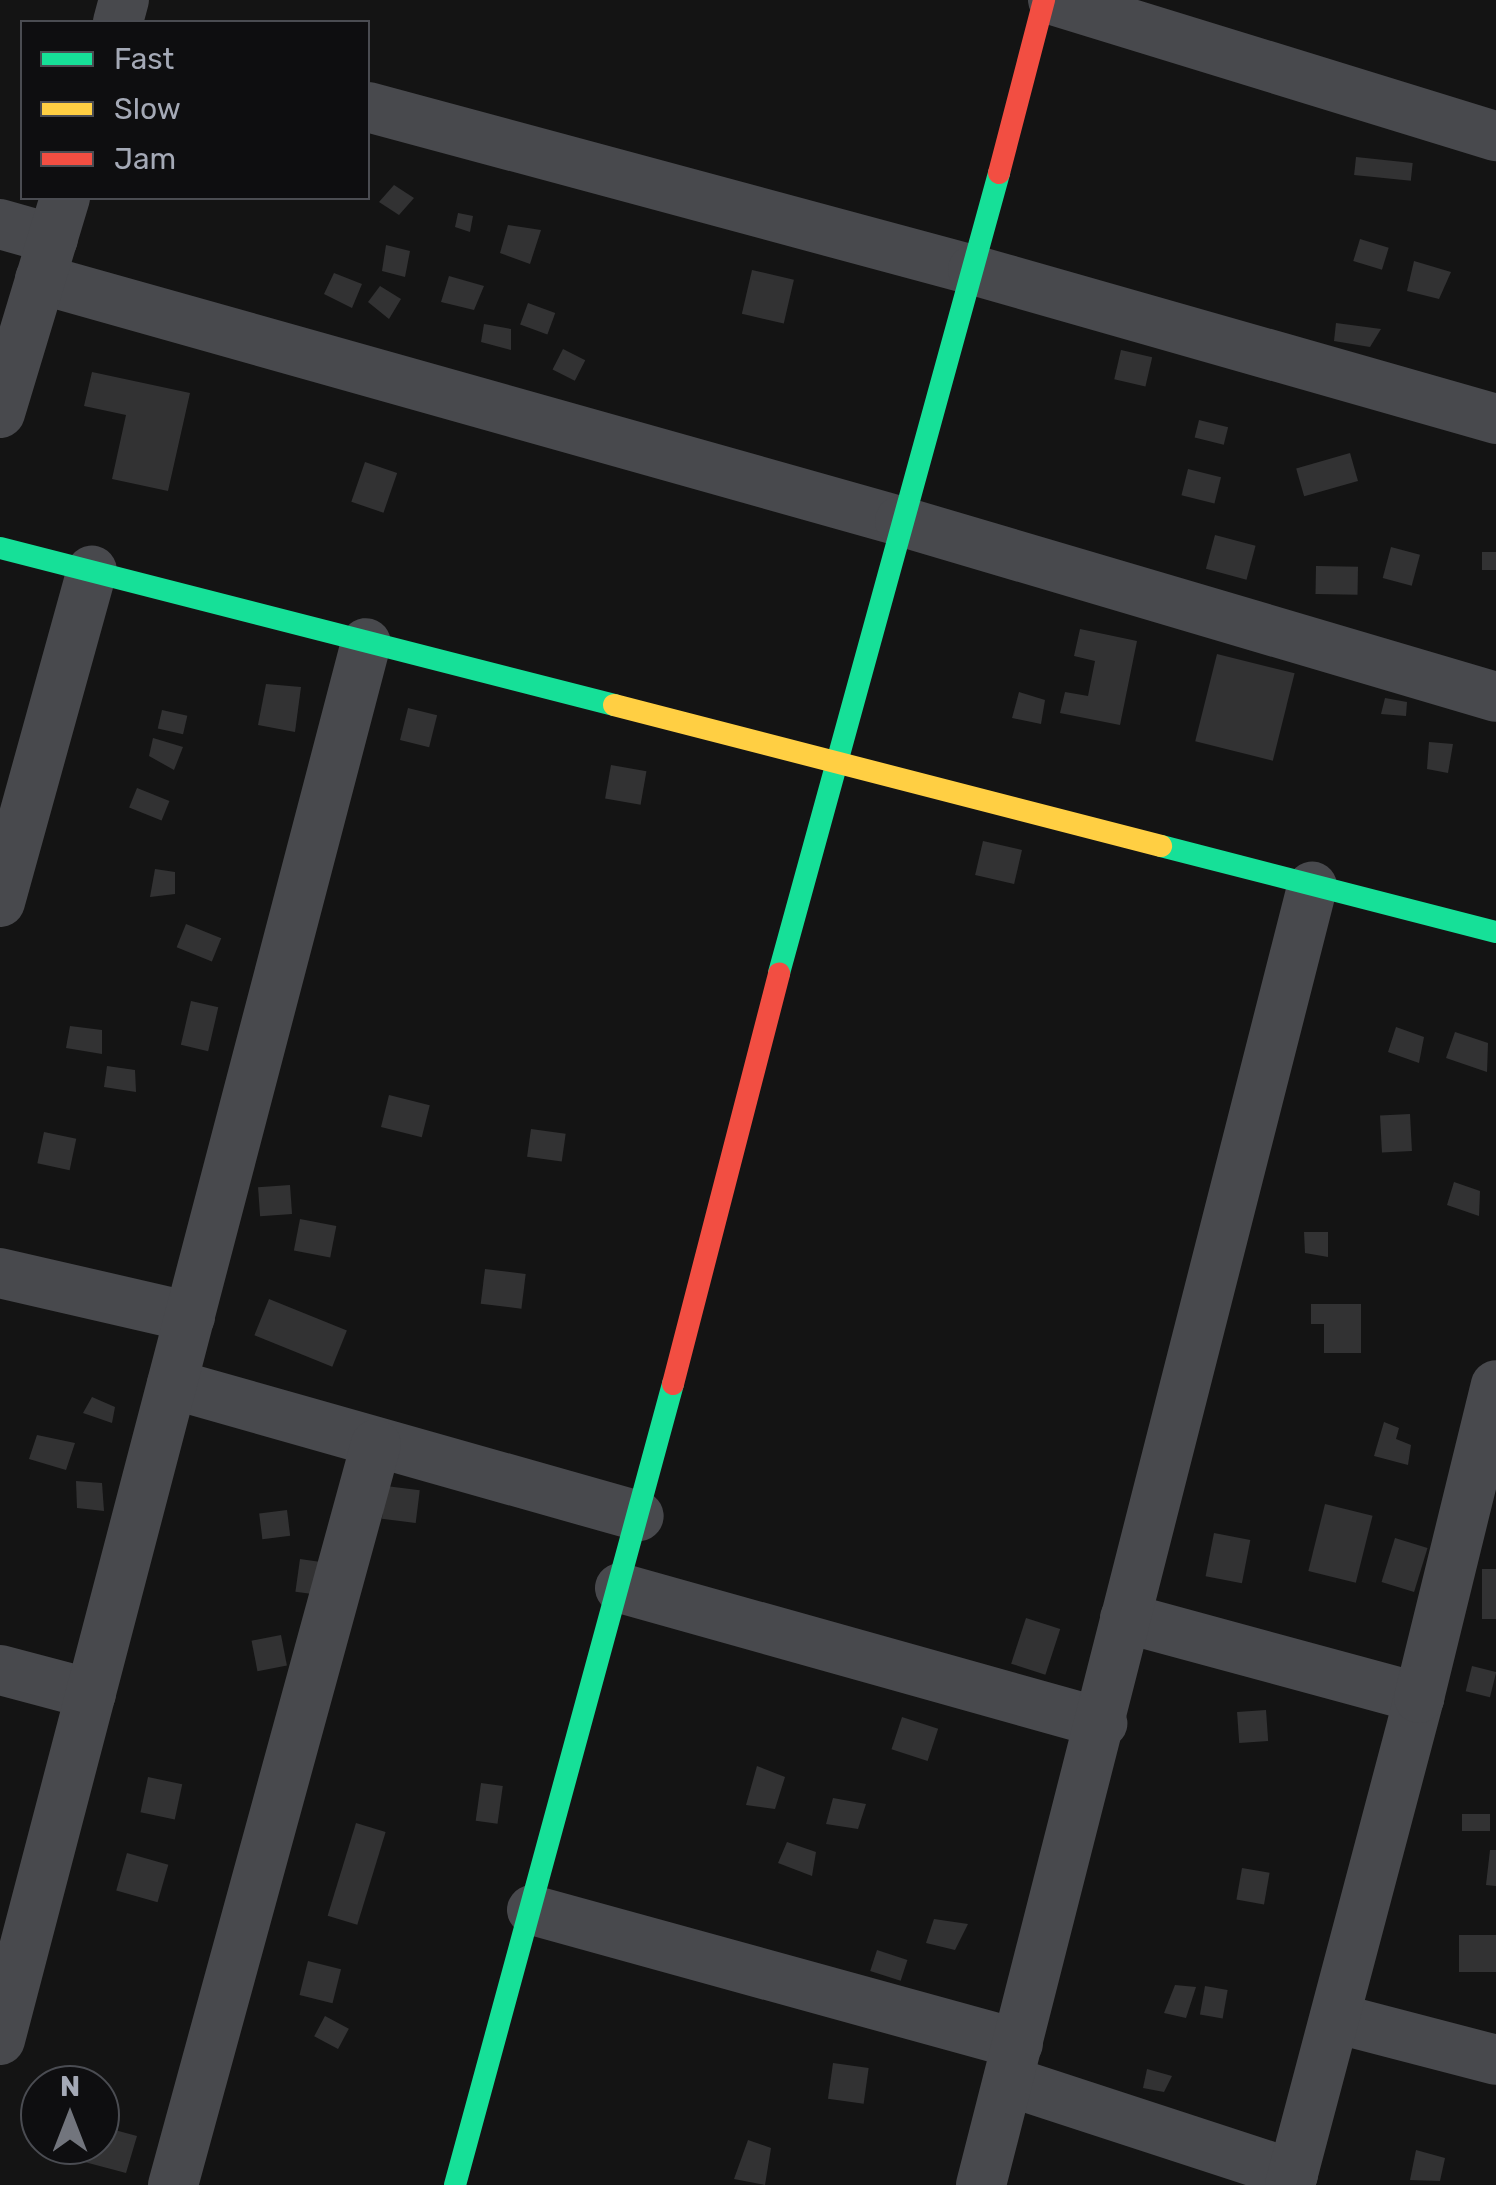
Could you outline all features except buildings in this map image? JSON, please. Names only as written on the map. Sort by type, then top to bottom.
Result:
[{"type":"street","points":[[456,2185],[620,1588],[833,763],[973,270],[1044,0]]},
{"type":"street","points":[[1053,0],[1496,136]]},
{"type":"street","points":[[370,108],[973,270],[1496,418]]},
{"type":"street","points":[[0,224],[53,238],[900,520],[1496,697]]},
{"type":"street","points":[[0,413],[53,238]]},
{"type":"street","points":[[0,548],[1496,932]]},
{"type":"street","points":[[0,902],[92,572]]},
{"type":"street","points":[[0,2040],[366,642]]},
{"type":"street","points":[[982,2185],[1312,886]]},
{"type":"street","points":[[0,1273],[190,1317]]},
{"type":"street","points":[[172,1384],[639,1516]]},
{"type":"street","points":[[532,1910],[1013,2062],[1292,2180],[1420,1698],[1496,1385]]},
{"type":"street","points":[[173,2185],[376,1444]]},
{"type":"street","points":[[620,1588],[1102,1723]]},
{"type":"street","points":[[1125,1618],[1420,1698]]},
{"type":"street","points":[[0,1670],[91,1694]]},
{"type":"street","points":[[1336,2018],[1496,2060]]},
{"type":"traffic: fast","points":[[779,973],[999,173]]},
{"type":"traffic: fast","points":[[0,548],[614,705]]},
{"type":"traffic: fast","points":[[1161,846],[1496,932]]},
{"type":"traffic: fast","points":[[455,2185],[673,1384]]},
{"type":"traffic: slow","points":[[614,705],[1161,846]]},
{"type":"traffic: jam","points":[[999,173],[1044,0]]},
{"type":"traffic: jam","points":[[673,1384],[779,973]]}]
